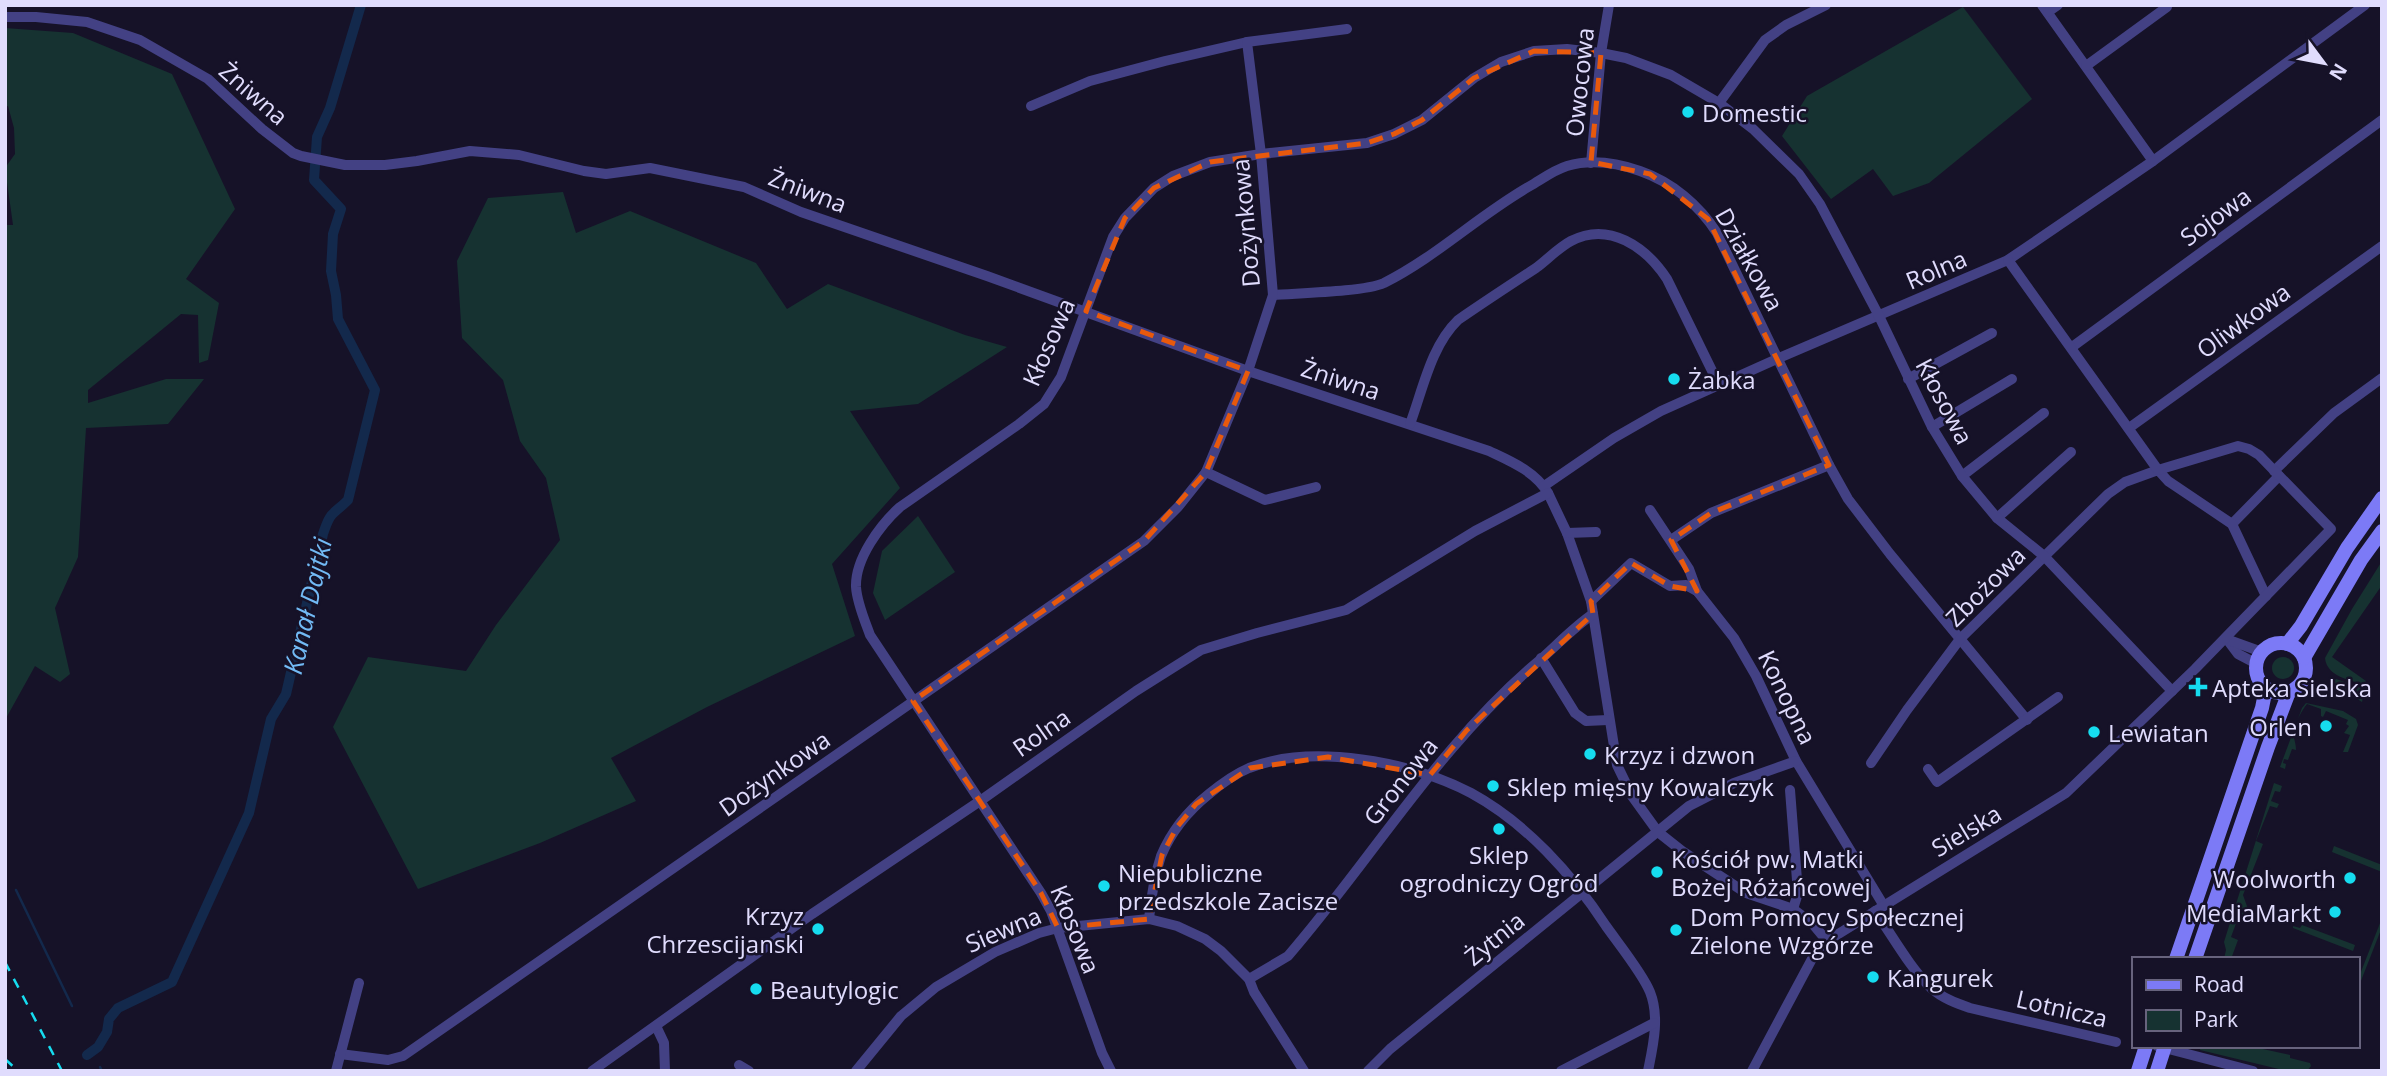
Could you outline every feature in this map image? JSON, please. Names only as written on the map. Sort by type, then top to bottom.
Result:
[{"type":"main road","points":[[2287,644],[2382,498]]},
{"type":"main road","points":[[2304,658],[2361,560],[2382,531]]},
{"type":"main road","points":[[2287,644],[2300,651],[2304,658],[2305,678],[2296,689],[2289,692],[2273,692],[2266,688],[2258,677],[2260,658],[2273,645],[2287,644]]},
{"type":"main road","points":[[2177,957],[2262,708],[2266,688]]},
{"type":"main road","points":[[2196,957],[2267,747],[2289,692]]},
{"type":"main road","points":[[2138,1071],[2145,1048]]},
{"type":"main road","points":[[2157,1071],[2162,1048]]},
{"type":"street","name":"Owocowa","points":[[1591,163],[1601,53],[1609,5]]},
{"type":"street","points":[[1719,103],[1765,40],[1786,25],[1826,5]]},
{"type":"street","points":[[2058,5],[2045,9],[2152,161]]},
{"type":"street","name":"Rolna","points":[[592,1071],[812,914],[980,801],[1136,691],[1201,650],[1257,632],[1346,610],[1546,490],[1661,411],[2008,260],[2152,161],[2365,5]]},
{"type":"street","points":[[2086,66],[2167,7]]},
{"type":"street","name":"Żniwna","points":[[5,17],[87,22],[140,40],[208,79],[262,129],[300,156],[345,165],[385,165],[418,162],[470,151],[519,155],[607,174],[650,169],[744,187],[801,212],[1086,311],[1248,371],[1489,451],[1522,467],[1546,490],[1567,533],[1591,601],[1617,765],[1632,796],[1658,832],[1682,851],[1746,894],[1793,909],[1812,923],[1826,941]]},
{"type":"street","points":[[1031,106],[1090,81],[1165,61],[1247,42],[1347,29]]},
{"type":"street","name":"Dożynkowa","points":[[340,1055],[388,1060],[403,1056],[1144,541],[1178,507],[1206,472],[1248,371],[1273,295],[1261,154],[1247,42]]},
{"type":"street","name":"Kłosowa","points":[[1111,1071],[1102,1053],[1058,929],[1041,893],[870,635],[856,589],[869,545],[878,530],[900,507],[1044,404],[1061,377],[1113,237],[1125,218],[1154,188],[1173,176],[1210,162],[1367,143],[1394,134],[1422,120],[1474,78],[1501,62],[1534,51],[1567,49],[1601,53],[1626,58],[1671,75],[1719,103],[1753,129],[1798,174],[1820,204],[1879,316],[1932,426],[1962,475],[1997,518],[2044,556],[2172,691]]},
{"type":"street","name":"Sojowa","points":[[2073,347],[2382,120]]},
{"type":"street","name":"Działkowa","points":[[1273,295],[1381,284],[1520,191],[1568,166],[1591,163],[1624,166],[1650,174],[1691,201],[1708,219],[1779,358],[1829,466],[1849,499],[2027,720]]},
{"type":"street","points":[[1410,424],[1438,346],[1447,331],[1458,320],[1570,242],[1594,233],[1622,238],[1644,251],[1657,264],[1667,279],[1718,385]]},
{"type":"street","name":"Oliwkowa","points":[[2129,428],[2382,246]]},
{"type":"street","points":[[2008,260],[2073,347],[2158,470],[2168,481],[2232,524],[2266,596]]},
{"type":"street","points":[[1908,379],[1992,333]]},
{"type":"street","points":[[2232,524],[2334,413],[2382,378]]},
{"type":"street","points":[[1932,426],[2011,379]]},
{"type":"street","points":[[1962,475],[2044,413]]},
{"type":"street","name":"Zbożowa","points":[[1871,763],[1960,639],[2108,494],[2124,482],[2238,446],[2259,455],[2331,529]]},
{"type":"street","points":[[1997,518],[2071,452]]},
{"type":"street","points":[[1671,540],[1711,513],[1829,466]]},
{"type":"street","points":[[1206,472],[1265,500],[1316,487]]},
{"type":"street","name":"Konopna","points":[[1650,510],[1689,569],[1697,591],[1734,638],[1756,676],[1796,761],[1880,909]]},
{"type":"street","name":"Sielska","points":[[1752,1071],[1813,957],[1826,941],[2066,793],[2226,638],[2331,529]]},
{"type":"street","points":[[1567,533],[1596,532]]},
{"type":"street","points":[[1591,601],[1631,563],[1670,586],[1686,585],[1697,591]]},
{"type":"street","name":"Gronowa","points":[[1249,979],[1288,956],[1467,730],[1541,658],[1593,614]]},
{"type":"street","points":[[2226,638],[2260,658]]},
{"type":"street","points":[[1541,658],[1575,713],[1586,721],[1608,720]]},
{"type":"street","points":[[1928,769],[1937,782],[2058,697]]},
{"type":"street","points":[[1149,919],[1152,887],[1162,855],[1177,827],[1196,804],[1221,784],[1250,768],[1287,759],[1359,758],[1430,775],[1471,793],[1504,815],[1521,828],[1584,892],[1650,992],[1655,1037],[1648,1071]]},
{"type":"street","name":"Żytnia","points":[[1368,1071],[1390,1049],[1689,806],[1734,783],[1796,761]]},
{"type":"street","points":[[1790,789],[1798,893],[1793,909]]},
{"type":"street","name":"Lotnicza","points":[[1880,909],[1919,975],[1931,989],[1947,999],[1980,1011],[2116,1042]]},
{"type":"street","name":"Siewna","points":[[856,1071],[901,1016],[936,987],[995,952],[1038,933],[1149,919],[1177,926],[1205,939],[1221,951],[1249,979],[1254,992],[1304,1071]]},
{"type":"street","points":[[337,1071],[359,983]]},
{"type":"street","points":[[1561,1071],[1654,1023]]},
{"type":"street","points":[[656,1026],[664,1043],[665,1071]]},
{"type":"street","points":[[2166,1048],[2253,1071]]},
{"type":"street","points":[[739,1065],[749,1071]]},
{"type":"highlighted area","points":[[1534,51],[1601,53],[1591,162],[1650,174],[1708,219],[1829,465],[1711,513],[1671,540],[1697,591],[1670,586],[1631,563],[1591,601],[1593,614],[1467,730],[1430,775],[1328,757],[1250,768],[1196,804],[1177,827],[1162,855],[1149,919],[1058,928],[1041,893],[913,701],[1144,541],[1206,472],[1248,371],[1086,311],[1125,218],[1154,188],[1210,162],[1367,143],[1394,134],[1422,120],[1474,78]]},
{"type":"green space","points":[[1963,7],[2032,99],[1929,183],[1893,196],[1873,169],[1831,199],[1782,136],[1807,96]]},
{"type":"green space","points":[[5,28],[73,33],[172,74],[235,209],[186,279],[219,303],[208,360],[199,363],[198,315],[181,314],[88,390],[88,403],[166,379],[204,379],[168,424],[86,428],[78,557],[55,608],[70,674],[60,682],[35,666],[5,720],[5,225],[13,225],[5,168],[15,154],[14,128],[8,106],[5,107]]},
{"type":"green space","points":[[563,192],[576,233],[630,211],[756,263],[787,309],[828,284],[965,335],[1007,347],[918,404],[850,411],[900,488],[832,564],[855,636],[707,707],[611,758],[636,801],[540,843],[418,889],[333,727],[368,657],[466,671],[496,625],[560,540],[546,478],[520,441],[503,380],[462,338],[457,261],[488,198]]},
{"type":"green space","points":[[918,516],[955,572],[885,620],[873,593],[882,551]]},
{"type":"green space","points":[[2382,561],[2382,585],[2332,657],[2366,681],[2365,685],[2335,674],[2330,670],[2325,658]]},
{"type":"green space","points":[[2283,657],[2291,660],[2294,668],[2291,676],[2283,679],[2275,676],[2272,668],[2275,660]]},
{"type":"green space","points":[[2336,679],[2365,689],[2362,702],[2332,683]]},
{"type":"green space","points":[[2306,703],[2343,711],[2356,719],[2358,725],[2348,752],[2343,752],[2350,735],[2344,733],[2349,726],[2346,724],[2348,720],[2326,711],[2323,717],[2321,709],[2307,704],[2294,730],[2296,750],[2292,749],[2288,760],[2284,759],[2285,769],[2280,767],[2302,708]]},
{"type":"green space","points":[[2274,783],[2282,786],[2280,792],[2275,791],[2271,801],[2279,804],[2277,808],[2270,806],[2256,841],[2263,844],[2243,895],[2248,909],[2246,910],[2236,904]]},
{"type":"green space","points":[[2334,846],[2382,865],[2382,872],[2332,852]]},
{"type":"green space","points":[[2234,910],[2248,914],[2246,920],[2238,918],[2231,937],[2238,940],[2232,957],[2224,957],[2224,942]]},
{"type":"green space","points":[[2382,918],[2382,927],[2359,986],[2359,977]]},
{"type":"green space","points":[[2302,925],[2355,945],[2353,951],[2293,928],[2300,928]]},
{"type":"green space","points":[[2258,1048],[2290,1055],[2290,1058],[2310,1063],[2311,1066],[2307,1071],[2287,1071],[2200,1050]]},
{"type":"waterway","name":"Kanał Dajtki","points":[[87,1055],[98,1047],[107,1032],[109,1019],[118,1008],[172,982],[249,813],[271,719],[286,694],[323,534],[330,517],[348,500],[375,390],[338,319],[331,271],[333,234],[341,209],[314,180],[317,137],[330,108],[361,5]]},
{"type":"waterway","points":[[16,890],[72,1006]]},
{"type":"waterway","points":[[100,1067],[102,1071]]},
{"type":"railway","points":[[5,962],[62,1071]]},
{"type":"railway","points":[[5,1059],[18,1071]]},
{"type":"place","name":"Domestic","points":[[1688,112]]},
{"type":"place","name":"Żabka","points":[[1674,379]]},
{"type":"place","name":"Apteka Sielska","points":[[2198,687]]},
{"type":"place","name":"Orlen","points":[[2326,726]]},
{"type":"place","name":"Lewiatan","points":[[2094,732]]},
{"type":"place","name":"Krzyz i dzwon","points":[[1590,754]]},
{"type":"place","name":"Sklep mięsny Kowalczyk","points":[[1493,786]]},
{"type":"place","name":"Sklep ogrodniczy Ogród","points":[[1499,829]]},
{"type":"place","name":"Kościół pw. Matki Bożej Różańcowej","points":[[1657,872]]},
{"type":"place","name":"Woolworth","points":[[2350,878]]},
{"type":"place","name":"Niepubliczne przedszkole Zacisze","points":[[1104,886]]},
{"type":"place","name":"MediaMarkt","points":[[2335,912]]},
{"type":"place","name":"Krzyz Chrzescijanski","points":[[818,929]]},
{"type":"place","name":"Dom Pomocy Społecznej Zielone Wzgórze","points":[[1676,930]]},
{"type":"place","name":"Kangurek","points":[[1873,977]]},
{"type":"place","name":"Beautylogic","points":[[756,989]]}]
